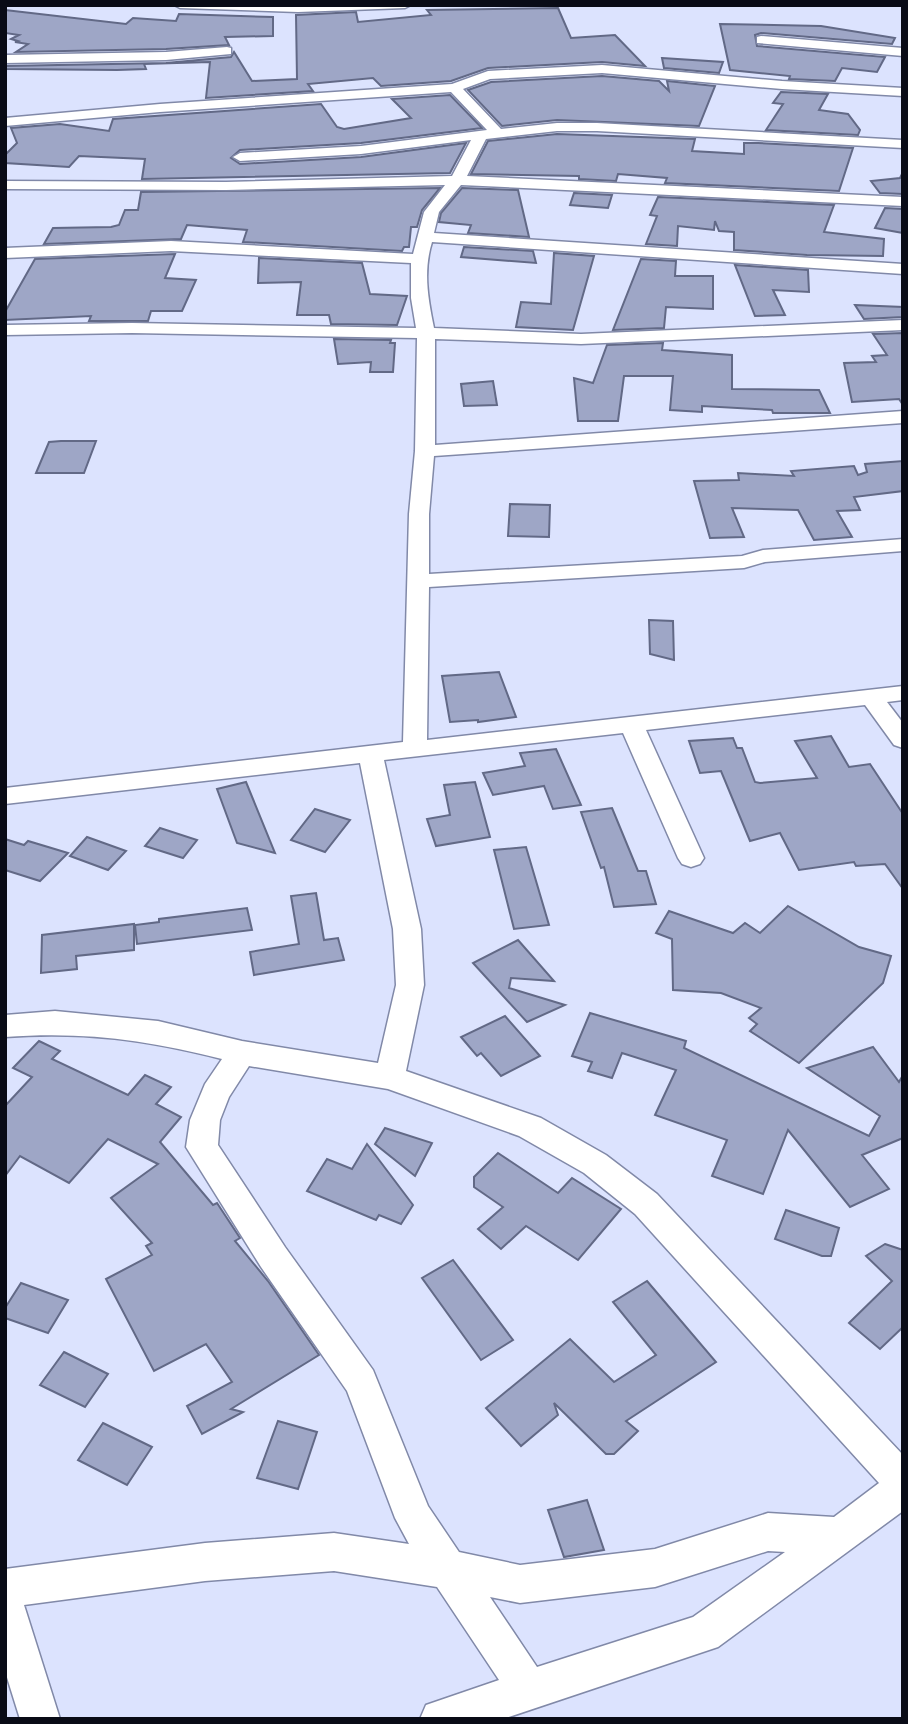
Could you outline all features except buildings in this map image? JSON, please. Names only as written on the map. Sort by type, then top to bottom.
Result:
[{"type":"street","points":[[180,5],[298,8],[405,5]]},
{"type":"street","points":[[761,40],[903,52]]},
{"type":"street","points":[[5,59],[185,55],[227,51]]},
{"type":"street","points":[[5,122],[134,110],[454,88],[488,75],[593,69],[903,92]]},
{"type":"street","points":[[454,88],[497,133]]},
{"type":"street","points":[[240,158],[361,149],[497,133],[597,127],[903,144]]},
{"type":"street","points":[[415,748],[419,514],[425,451],[426,334],[419,298],[419,259],[426,237],[426,222],[435,204],[457,180],[480,135]]},
{"type":"street","points":[[5,185],[226,186],[457,180],[903,202]]},
{"type":"street","points":[[426,237],[903,270]]},
{"type":"street","points":[[5,253],[171,246],[419,259]]},
{"type":"street","points":[[5,330],[145,328],[581,339],[903,325]]},
{"type":"street","points":[[425,451],[903,416]]},
{"type":"street","points":[[418,581],[744,562],[763,556],[903,545]]},
{"type":"street","points":[[5,796],[903,693]]},
{"type":"street","points":[[871,697],[903,740]]},
{"type":"street","points":[[632,725],[691,858]]},
{"type":"street","points":[[370,754],[407,929],[410,985],[390,1077]]},
{"type":"street","points":[[5,1026],[55,1022],[158,1032],[242,1053],[390,1077],[530,1127],[595,1164],[646,1204],[903,1482]]},
{"type":"street","points":[[242,1053],[216,1093],[205,1120],[202,1147],[273,1257],[361,1382],[414,1518],[529,1690]]},
{"type":"street","points":[[453,1717],[704,1633],[903,1488]]},
{"type":"street","points":[[5,1588],[205,1562],[334,1552],[447,1569],[520,1584],[655,1568],[768,1532],[840,1536]]},
{"type":"street","points":[[5,1605],[40,1719]]}]
